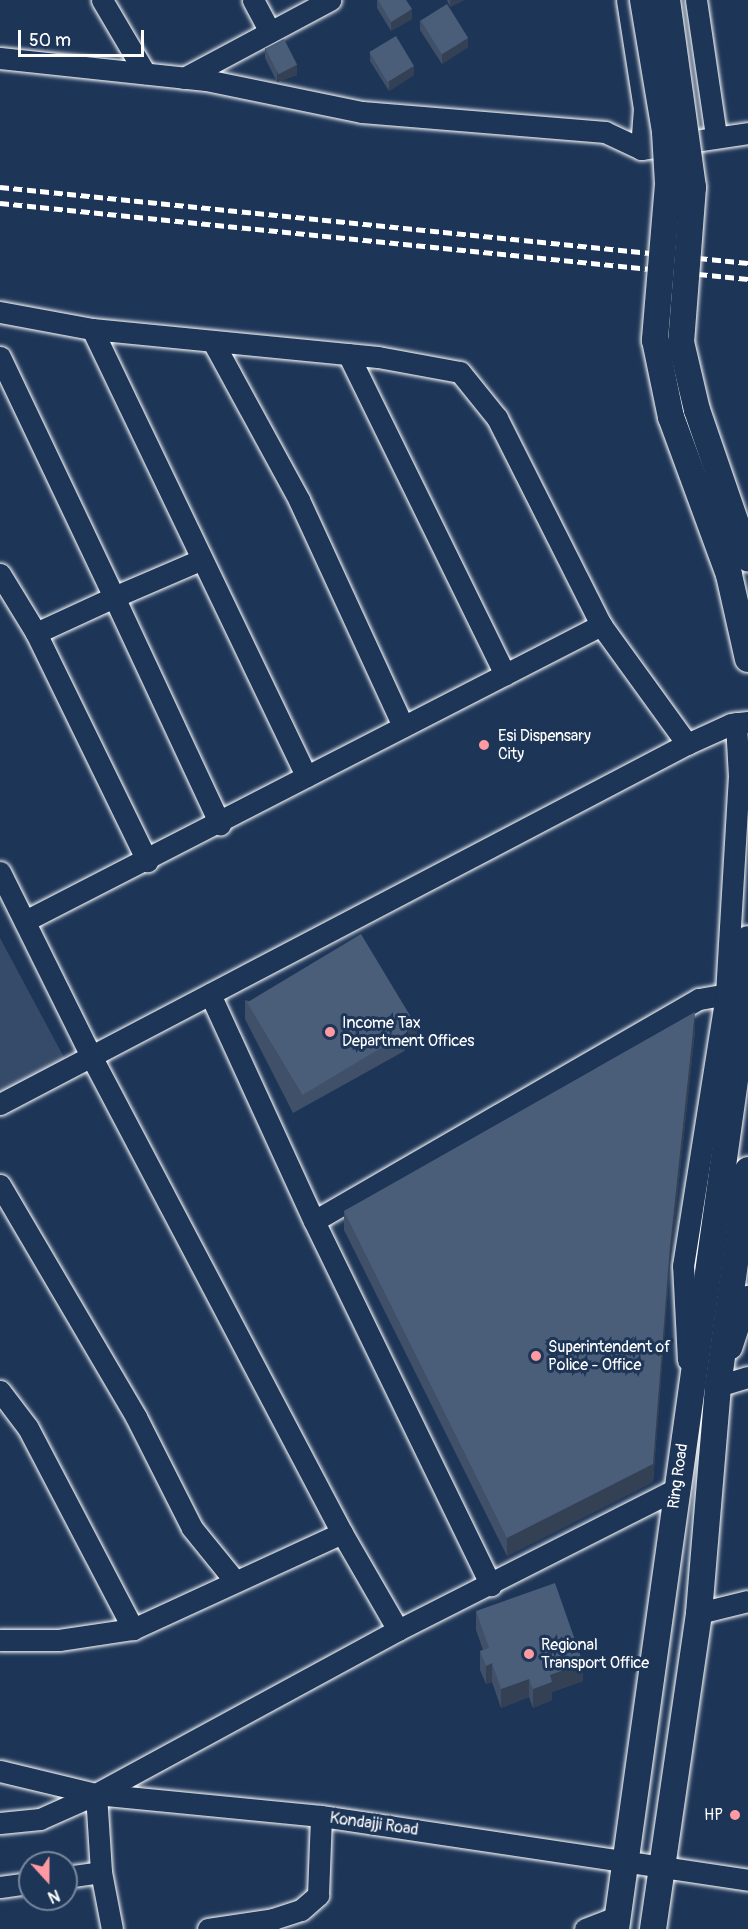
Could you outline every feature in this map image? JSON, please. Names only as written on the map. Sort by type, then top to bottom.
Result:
[{"type":"main road","points":[[643,0],[665,132],[668,184],[656,349],[671,417],[729,575],[748,659]]},
{"type":"main road","points":[[667,0],[693,187],[681,342],[697,410],[748,558]]},
{"type":"main road","name":"Ring Road","points":[[616,1923],[622,1860],[743,1023],[748,939]]},
{"type":"main road","points":[[653,1929],[659,1866],[699,1613],[718,1386],[748,1170]]},
{"type":"street","points":[[102,0],[145,73]]},
{"type":"street","points":[[253,0],[270,32]]},
{"type":"street","points":[[184,78],[330,0]]},
{"type":"street","points":[[627,0],[644,108],[641,149]]},
{"type":"street","points":[[696,0],[716,136]]},
{"type":"street","points":[[0,58],[184,78],[362,112],[605,132],[641,149],[748,133]]},
{"type":"street","points":[[0,312],[92,329],[348,354],[460,372],[497,418],[601,625],[687,744]]},
{"type":"street","points":[[92,329],[200,560],[306,776]]},
{"type":"street","points":[[213,342],[299,500],[403,726]]},
{"type":"street","points":[[348,354],[505,675]]},
{"type":"street","points":[[0,357],[220,824]]},
{"type":"street","points":[[36,633],[200,560]]},
{"type":"street","points":[[0,574],[36,633],[147,861]]},
{"type":"street","points":[[25,921],[220,824],[306,776],[601,625]]},
{"type":"street","points":[[0,1104],[687,744],[742,723],[726,994],[683,1266],[690,1391]]},
{"type":"street","points":[[0,872],[91,1056],[342,1533],[398,1630]]},
{"type":"street","points":[[210,994],[314,1221],[491,1585]]},
{"type":"street","points":[[314,1221],[699,999],[726,994]]},
{"type":"street","points":[[0,1185],[136,1418],[192,1528],[235,1581]]},
{"type":"street","points":[[718,1386],[748,1296]]},
{"type":"street","points":[[718,1386],[748,1377]]},
{"type":"street","points":[[0,1391],[28,1428],[133,1629]]},
{"type":"street","points":[[0,1823],[40,1819],[96,1794],[398,1630],[491,1585],[676,1489]]},
{"type":"street","points":[[0,1640],[59,1640],[133,1629],[342,1533]]},
{"type":"street","points":[[699,1613],[748,1601]]},
{"type":"street","name":"Kondajji Road","points":[[0,1771],[96,1794],[321,1816],[748,1880]]},
{"type":"street","points":[[96,1794],[101,1872],[112,1929]]},
{"type":"street","points":[[208,1929],[282,1916],[300,1910],[318,1895],[321,1816]]},
{"type":"street","points":[[78,1875],[101,1872]]},
{"type":"street","points":[[0,1887],[18,1885]]},
{"type":"street","points":[[585,1929],[616,1923]]},
{"type":"shaded area","points":[[0,938],[67,1063],[0,1098]]},
{"type":"building","points":[[378,0],[406,0],[412,9],[391,22]]},
{"type":"building","points":[[447,4],[468,38],[442,54],[421,20]]},
{"type":"building","points":[[396,36],[414,66],[387,82],[369,52]]},
{"type":"building","points":[[284,39],[297,65],[278,74],[265,49]]},
{"type":"building","name":"Income Tax Department Offices","points":[[361,934],[417,1027],[303,1095],[247,1003]]},
{"type":"building","name":"Superintendent of Police - Office","points":[[695,1012],[670,1246],[653,1464],[507,1538],[344,1211]]},
{"type":"building","name":"Regional Transport Office","points":[[555,1583],[583,1663],[550,1675],[552,1682],[533,1689],[529,1679],[501,1689],[492,1663],[486,1666],[480,1651],[489,1648],[476,1611]]},
{"type":"railway","points":[[0,187],[748,263]]},
{"type":"railway","points":[[0,203],[748,279]]},
{"type":"place","name":"Esi Dispensary City","points":[[484,745]]},
{"type":"place","name":"Income Tax Department Offices","points":[[330,1032]]},
{"type":"place","name":"Superintendent of Police - Office","points":[[536,1356]]},
{"type":"place","name":"Regional Transport Office","points":[[529,1654]]},
{"type":"place","name":"HP","points":[[735,1815]]}]
